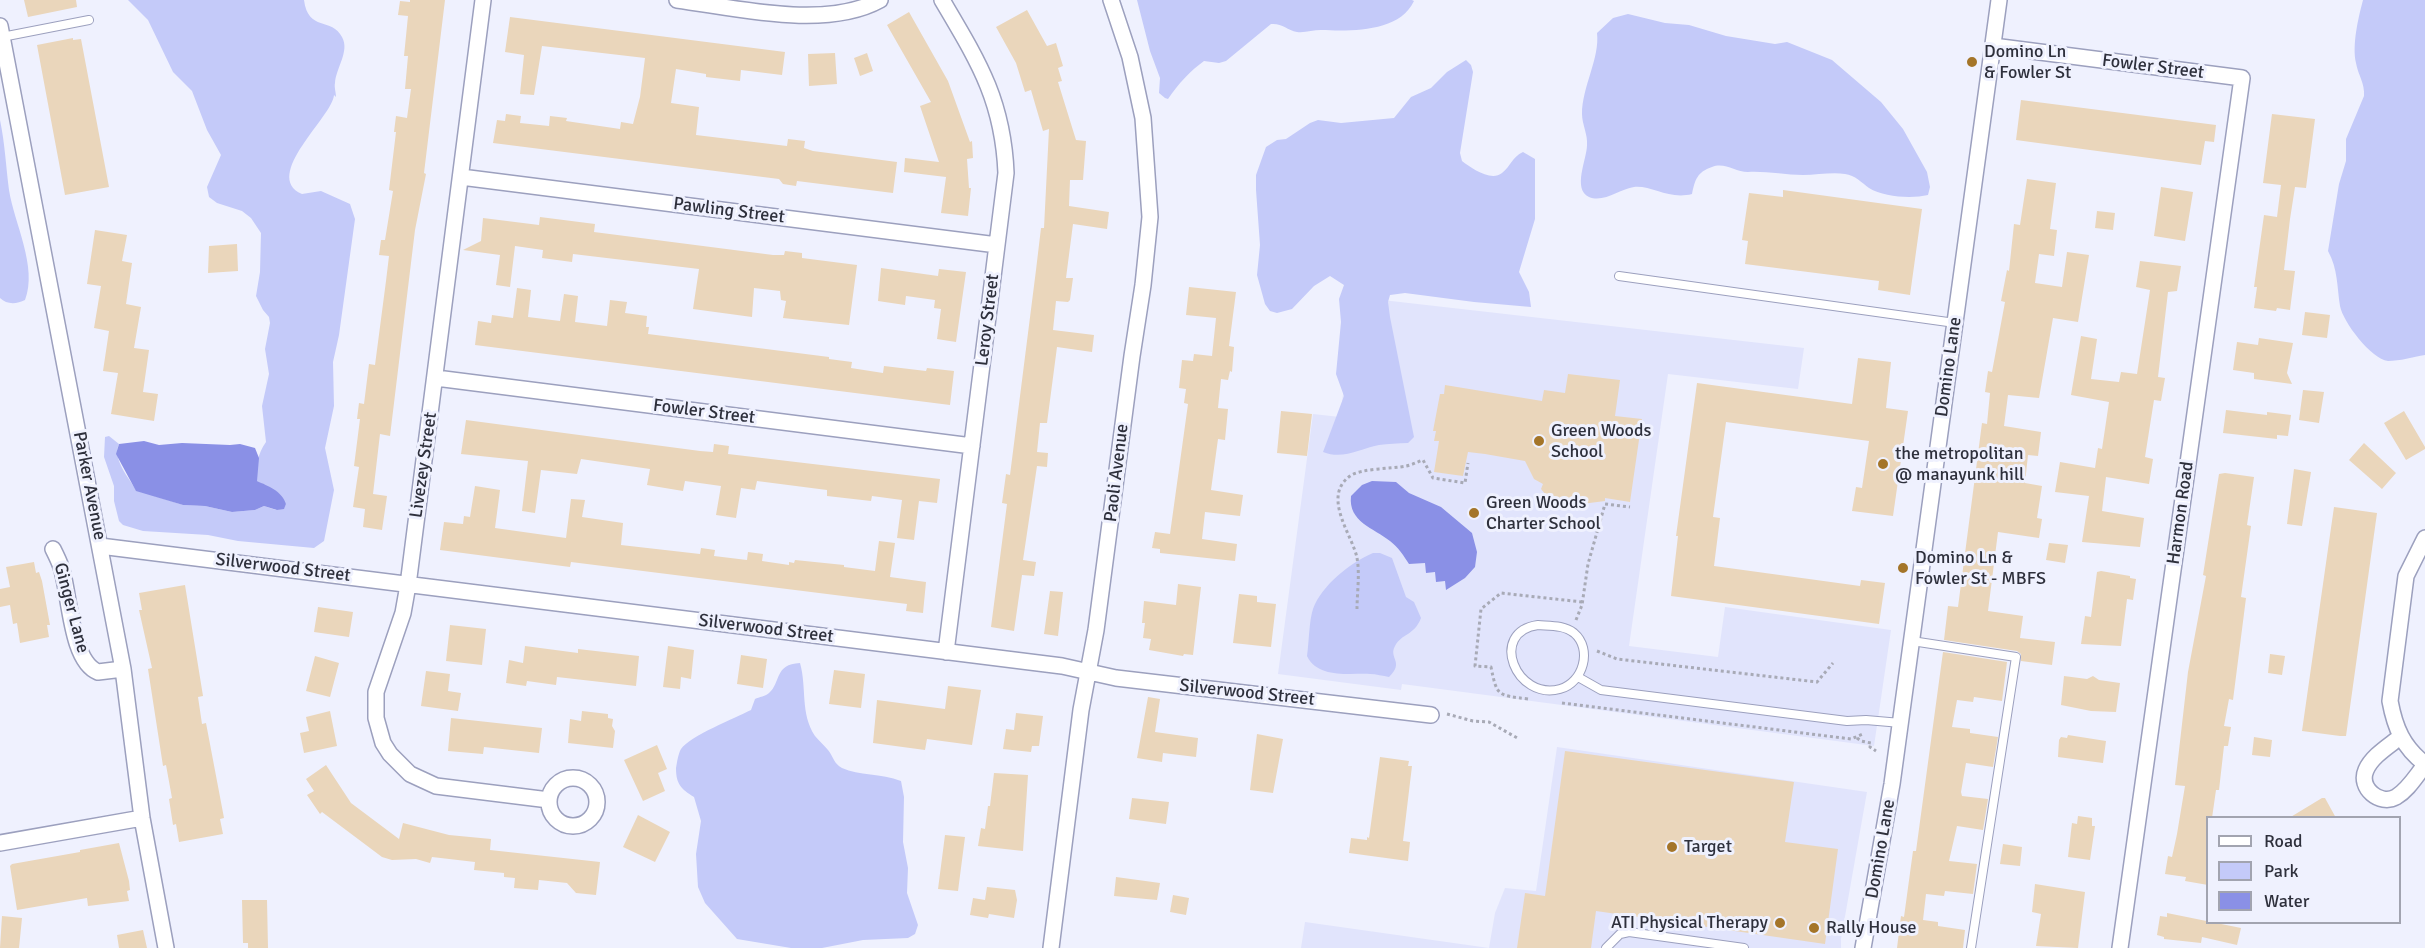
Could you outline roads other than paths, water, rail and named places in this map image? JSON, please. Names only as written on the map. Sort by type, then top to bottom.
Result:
[{"type":"street","name":"Livezey Street","points":[[483,0],[408,585],[403,613],[376,692],[376,718],[383,743],[390,754],[410,774],[436,786],[549,800]]},
{"type":"street","points":[[677,0],[814,16],[846,13],[880,0]]},
{"type":"street","name":"Leroy Street","points":[[942,0],[989,84],[1002,130],[1005,173],[946,652]]},
{"type":"street","name":"Paoli Avenue","points":[[1051,948],[1081,710],[1096,630],[1143,285],[1150,217],[1147,148],[1141,107],[1131,57],[1111,0]]},
{"type":"street","name":"Domino Lane","points":[[1863,948],[1901,723],[1999,0]]},
{"type":"street","name":"Parker Avenue","points":[[1,32],[3,56],[123,669],[142,818],[166,948]]},
{"type":"street","name":"Fowler Street","points":[[1993,46],[2242,78]]},
{"type":"street","name":"Harmon Road","points":[[2120,948],[2242,78]]},
{"type":"street","name":"Pawling Street","points":[[461,177],[997,245]]},
{"type":"street","name":"Fowler Street","points":[[436,378],[972,446]]},
{"type":"street","points":[[2400,737],[2366,770],[2366,786],[2370,792],[2385,800],[2392,799],[2405,790],[2425,764],[2416,757],[2400,737],[2393,718],[2391,685],[2406,576],[2425,538]]},
{"type":"street","name":"Silverwood Street","points":[[100,546],[1062,666],[1128,679],[1431,715]]},
{"type":"street","name":"Ginger Lane","points":[[53,549],[61,566],[74,631],[87,665],[98,672],[123,669]]},
{"type":"street","points":[[0,843],[142,818]]},
{"type":"lane","points":[[1,32],[88,20]]},
{"type":"lane","points":[[1619,276],[1955,323]]},
{"type":"lane","points":[[1530,626],[1559,627],[1573,632],[1579,639],[1584,653],[1578,677],[1563,689],[1555,690],[1532,684],[1524,679],[1513,666],[1512,645],[1517,637],[1530,626]]},
{"type":"lane","points":[[1912,642],[2016,657],[1971,948]]},
{"type":"lane","points":[[1578,677],[1600,690],[1847,721],[1901,723]]},
{"type":"lane","points":[[1606,948],[1620,934],[1629,932],[1744,948]]},
{"type":"water","points":[[144,441],[159,445],[240,444],[255,448],[259,458],[257,481],[274,490],[284,499],[286,504],[284,509],[277,510],[264,506],[255,510],[232,512],[205,506],[183,505],[136,491],[116,454],[119,444]]},
{"type":"water","points":[[1372,481],[1396,482],[1409,493],[1441,507],[1472,533],[1477,552],[1475,567],[1465,578],[1446,590],[1445,581],[1436,582],[1435,572],[1426,573],[1425,563],[1409,564],[1393,543],[1358,518],[1351,505],[1351,496],[1362,485]]},
{"type":"place","name":"Domino Ln & Fowler St","points":[[1972,62]]},
{"type":"place","name":"Green Woods School","points":[[1539,441]]},
{"type":"place","name":"the metropolitan @ manayunk hill","points":[[1883,464]]},
{"type":"place","name":"Green Woods Charter School","points":[[1474,513]]},
{"type":"place","name":"Domino Ln & Fowler St - MBFS","points":[[1903,568]]},
{"type":"place","name":"Target","points":[[1672,847]]},
{"type":"place","name":"ATI Physical Therapy","points":[[1780,923]]},
{"type":"place","name":"Rally House","points":[[1814,928]]}]
